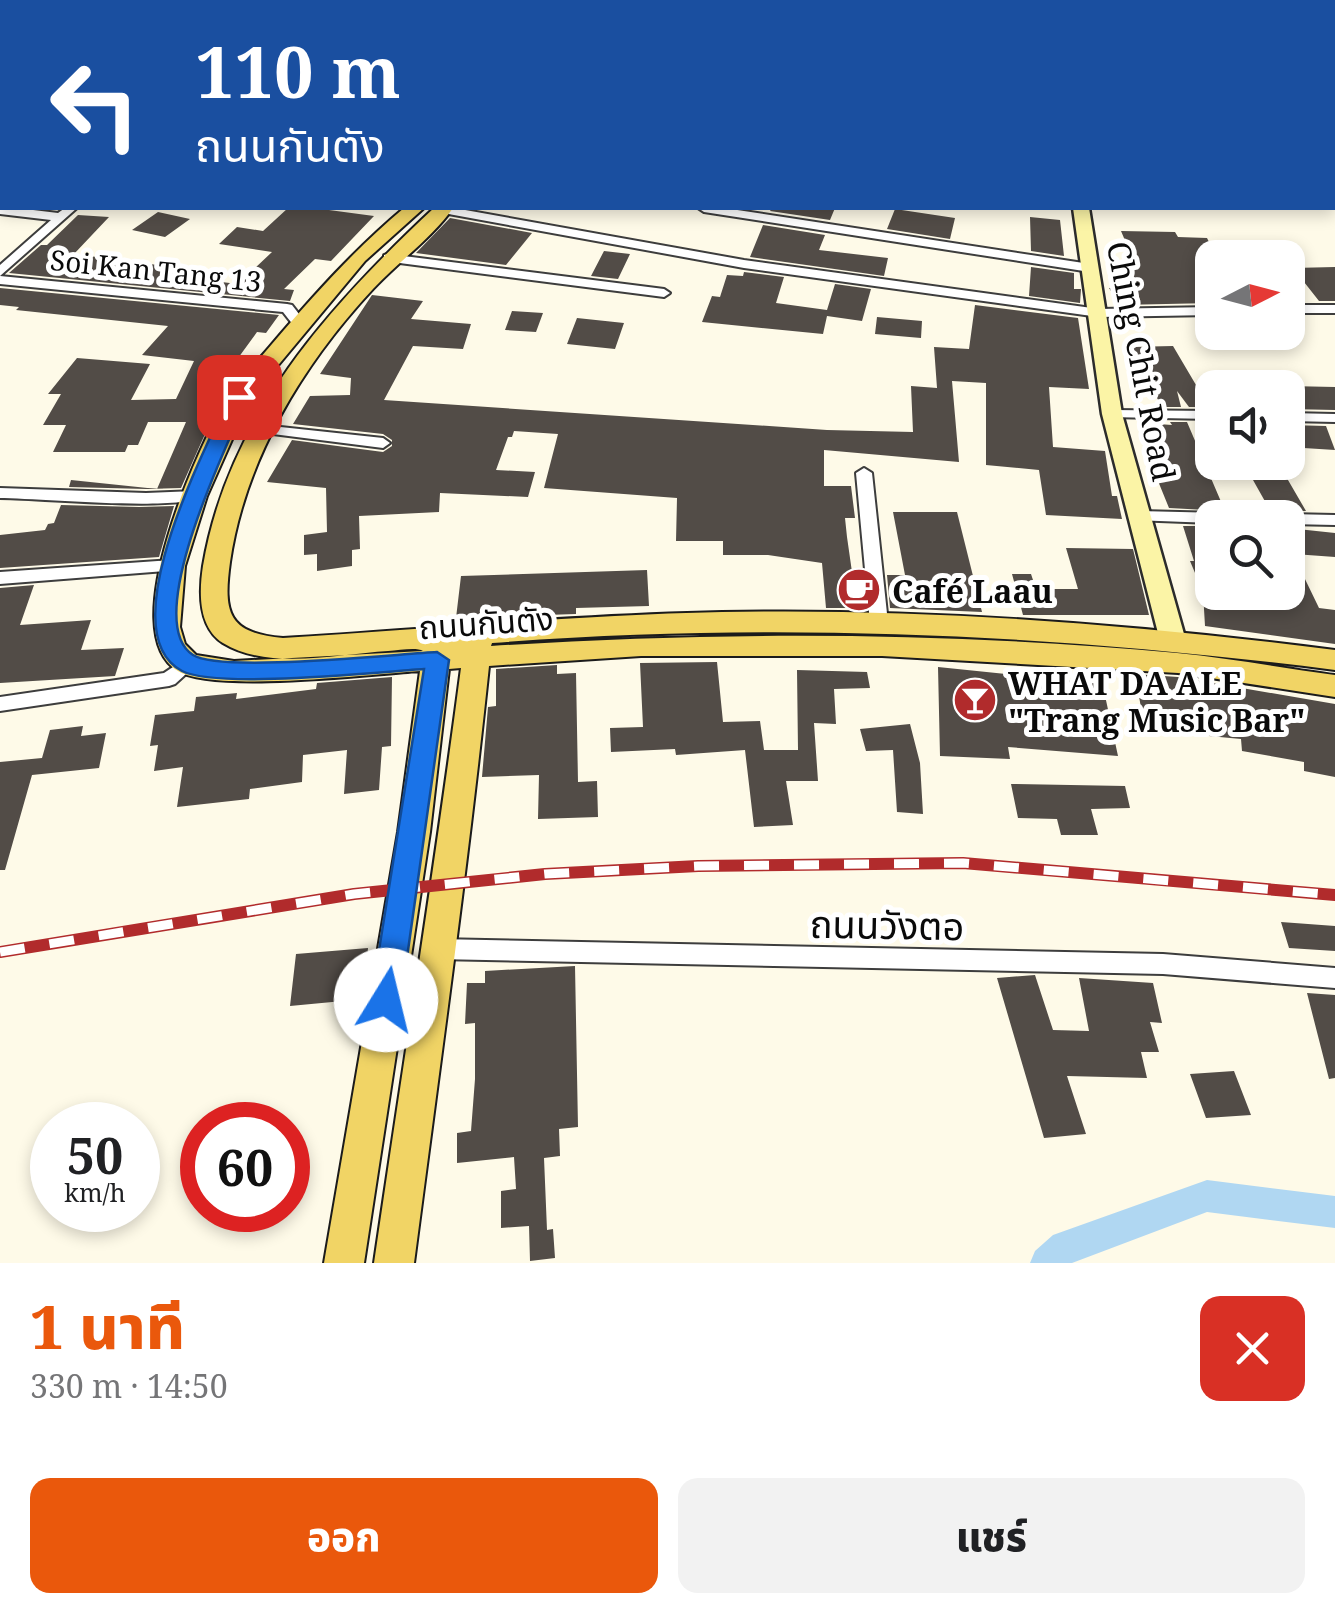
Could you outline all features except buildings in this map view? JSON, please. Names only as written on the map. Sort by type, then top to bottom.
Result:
[{"type":"main road","points":[[188,664],[173,649],[166,627],[172,566],[195,496],[239,397],[358,257],[413,210]]},
{"type":"main road","name":"ถนนกันตัง","points":[[439,210],[388,258],[329,327],[279,396],[262,429],[234,496],[216,563],[214,607],[222,628],[251,644],[282,648],[478,647],[640,624],[1335,660]]},
{"type":"main road","points":[[299,324],[329,327]]},
{"type":"main road","points":[[195,496],[234,496]]},
{"type":"main road","name":"ถนนกันตัง","points":[[834,634],[880,622],[1176,652],[1335,686]]},
{"type":"main road","points":[[394,1263],[437,949],[450,882],[478,647]]},
{"type":"main road","points":[[344,1263],[414,832],[438,649]]},
{"type":"main road","name":"ถนนกันตัง","points":[[188,664],[223,670],[288,670],[438,649]]},
{"type":"street","points":[[0,210],[58,218]]},
{"type":"street","points":[[0,272],[68,210]]},
{"type":"street","points":[[452,210],[744,264],[1098,313],[1195,311]]},
{"type":"street","points":[[717,210],[1090,268]]},
{"type":"street","name":"Ching Chit Road","points":[[1081,210],[1112,414],[1176,652]]},
{"type":"street","points":[[388,258],[664,294]]},
{"type":"street","name":"Soi Kan Tang 13","points":[[0,280],[288,308],[299,324]]},
{"type":"street","points":[[1305,310],[1335,309]]},
{"type":"street","points":[[1112,414],[1195,416]]},
{"type":"street","points":[[1305,417],[1335,418]]},
{"type":"street","points":[[262,429],[382,443]]},
{"type":"street","points":[[864,473],[880,622]]},
{"type":"street","points":[[0,493],[60,492],[122,500],[195,496]]},
{"type":"street","points":[[1139,516],[1195,517]]},
{"type":"street","points":[[1305,519],[1335,520]]},
{"type":"street","points":[[0,578],[172,566]]},
{"type":"street","points":[[0,704],[169,679],[188,664]]},
{"type":"street","name":"ถนนวังตอ","points":[[437,949],[1164,964],[1335,978]]},
{"type":"waterway","points":[[1047,1263],[1065,1247],[1207,1196],[1335,1212]]},
{"type":"railway","points":[[0,952],[354,894],[545,874],[698,866],[963,863],[1335,895]]},
{"type":"place","name":"Café Laau","points":[[859,590]]},
{"type":"place","name":"WHAT DA ALE \"Trang Music Bar\"","points":[[975,700]]},
{"type":"route","points":[[239,397],[195,496],[172,566],[166,627],[173,649],[188,664],[234,671],[437,660],[386,1000]]}]
